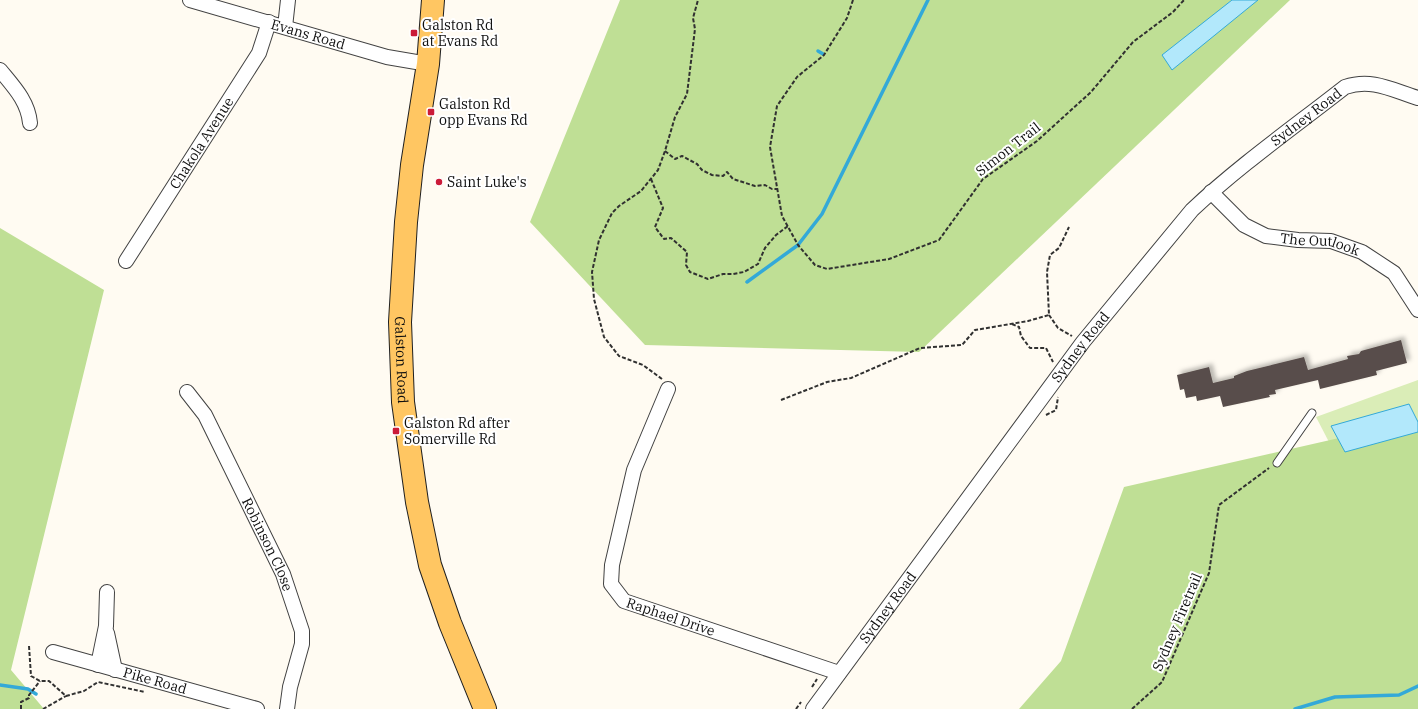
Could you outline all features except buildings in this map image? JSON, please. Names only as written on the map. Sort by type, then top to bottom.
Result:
[{"type":"main road","name":"Galston Road","points":[[435,4],[428,64],[412,165],[406,222],[400,322],[402,402],[417,502],[430,565],[450,622],[485,709]]},
{"type":"street","name":"Evans Road","points":[[190,0],[387,57],[428,64]]},
{"type":"street","points":[[285,27],[288,0]]},
{"type":"street","name":"Chakola Avenue","points":[[126,261],[259,53],[269,22]]},
{"type":"street","points":[[1,73],[25,102],[29,113],[30,123]]},
{"type":"street","name":"Sydney Road","points":[[813,709],[1083,342],[1192,210],[1211,192],[1345,87],[1357,83],[1370,82],[1418,98]]},
{"type":"street","name":"The Outlook","points":[[1211,192],[1244,225],[1266,236],[1298,240],[1331,241],[1362,252],[1394,273],[1418,310]]},
{"type":"street","name":"Raphael Drive","points":[[668,389],[634,470],[612,565],[611,584],[624,601],[839,673]]},
{"type":"street","name":"Robinson Close","points":[[187,392],[205,415],[283,574],[298,617],[302,631],[302,644],[290,687],[287,709]]},
{"type":"street","points":[[98,665],[106,626],[107,592]]},
{"type":"street","points":[[106,626],[115,670]]},
{"type":"street","name":"Pike Road","points":[[53,652],[257,709]]},
{"type":"lane","points":[[1277,463],[1312,413]]},
{"type":"path","points":[[668,389],[661,377],[643,365],[619,356],[604,337],[594,292],[592,272],[599,240],[612,213],[619,206],[641,191],[658,170],[675,117],[687,94],[696,29],[693,18],[698,0]]},
{"type":"path","name":"Simon Trail","points":[[853,0],[847,18],[824,55],[797,77],[777,106],[770,147],[782,216],[798,245],[815,265],[827,269],[889,259],[940,240],[982,179],[1037,141],[1091,92],[1133,42],[1173,12],[1184,0]]},
{"type":"path","points":[[665,152],[675,159],[682,156],[712,175],[723,176],[727,172],[733,179],[755,186],[765,185],[772,189],[778,189]]},
{"type":"path","points":[[651,179],[663,208],[655,227],[664,239],[671,238],[687,252],[686,266],[690,272],[708,279],[723,274],[744,272],[758,264],[765,248],[776,235],[788,226]]},
{"type":"path","points":[[1069,227],[1059,248],[1050,255],[1047,272],[1049,315],[1058,328],[1083,342]]},
{"type":"path","points":[[781,400],[827,382],[851,378],[920,348],[962,345],[975,330],[1028,321],[1049,315]]},
{"type":"path","points":[[1011,324],[1019,327],[1021,336],[1030,348],[1046,348],[1051,361],[1063,369]]},
{"type":"path","name":"Sydney Firetrail","points":[[1132,709],[1162,682],[1203,588],[1209,573],[1219,505],[1277,463]]},
{"type":"path","points":[[29,646],[31,676],[40,681],[49,681],[66,696]]},
{"type":"path","points":[[21,709],[21,702],[29,698],[29,694],[40,681]]},
{"type":"path","points":[[43,709],[66,696],[84,691],[98,682],[149,693]]},
{"type":"green space","points":[[620,0],[1290,0],[919,352],[645,345],[530,222]]},
{"type":"green space","points":[[0,228],[104,290],[11,670],[44,709],[0,709]]},
{"type":"green space","points":[[1418,380],[1418,445],[1343,469],[1316,417]]},
{"type":"green space","points":[[1418,420],[1418,709],[1019,709],[1061,661],[1124,487]]},
{"type":"water","points":[[1232,0],[1258,0],[1172,70],[1162,55]]},
{"type":"water","points":[[1409,404],[1418,422],[1418,432],[1345,452],[1331,426]]},
{"type":"waterway","points":[[747,282],[798,245],[822,214],[928,0]]},
{"type":"waterway","points":[[818,51],[823,54]]},
{"type":"waterway","points":[[0,685],[28,689],[36,694]]},
{"type":"waterway","points":[[1295,709],[1335,697],[1399,695],[1418,686]]},
{"type":"place","name":"Galston Rd at Evans Rd","points":[[414,33]]},
{"type":"place","name":"Galston Rd opp Evans Rd","points":[[431,112]]},
{"type":"place","name":"Saint Luke's","points":[[439,182]]},
{"type":"place","name":"Galston Rd after Somerville Rd","points":[[396,431]]}]
